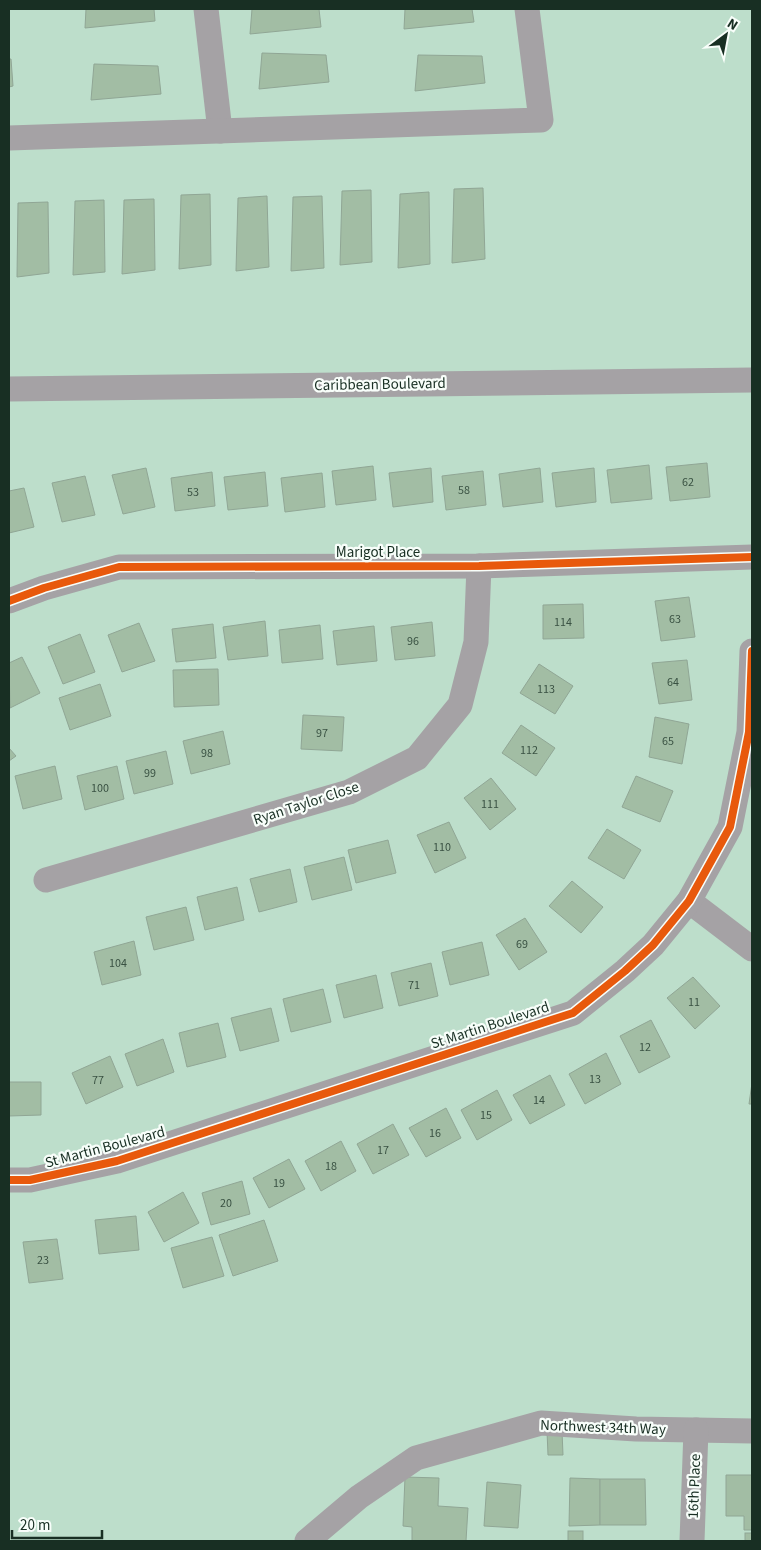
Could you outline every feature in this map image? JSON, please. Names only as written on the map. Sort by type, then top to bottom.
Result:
[{"type":"street","points":[[206,9],[220,130]]},
{"type":"street","points":[[9,138],[541,120],[527,9]]},
{"type":"street","name":"Caribbean Boulevard","points":[[9,389],[752,380]]},
{"type":"street","name":"Marigot Place","points":[[9,602],[44,588],[119,567],[478,566],[752,557]]},
{"type":"street","name":"Ryan Taylor Close","points":[[46,880],[349,792],[417,758],[460,705],[476,642],[478,566]]},
{"type":"street","name":"St Martin Boulevard","points":[[9,1180],[30,1180],[117,1161],[573,1013],[625,972],[653,945],[688,901],[730,827],[749,732],[752,650]]},
{"type":"street","points":[[688,901],[752,948]]},
{"type":"street","name":"Northwest 34th Way","points":[[307,1541],[359,1497],[416,1458],[541,1423],[636,1429],[752,1431]]},
{"type":"street","name":"16th Place","points":[[692,1541],[696,1430]]},
{"type":"building","points":[[86,9],[154,9],[155,21],[85,28]]},
{"type":"building","points":[[252,9],[319,9],[321,27],[250,34]]},
{"type":"building","points":[[405,9],[472,9],[474,22],[404,29]]},
{"type":"building","points":[[262,53],[326,55],[329,82],[259,89]]},
{"type":"building","points":[[418,55],[482,56],[485,83],[415,91]]},
{"type":"building","points":[[9,59],[11,59],[13,86],[9,87]]},
{"type":"building","points":[[94,64],[158,66],[161,94],[91,100]]},
{"type":"building","points":[[483,188],[485,259],[452,263],[454,189]]},
{"type":"building","points":[[371,190],[372,262],[340,265],[342,191]]},
{"type":"building","points":[[429,192],[430,264],[398,268],[400,194]]},
{"type":"building","points":[[210,194],[211,265],[179,269],[181,195]]},
{"type":"building","points":[[267,196],[269,267],[236,271],[238,198]]},
{"type":"building","points":[[322,196],[324,268],[291,271],[293,197]]},
{"type":"building","points":[[154,199],[155,270],[122,274],[124,200]]},
{"type":"building","points":[[104,200],[105,272],[73,275],[75,201]]},
{"type":"building","points":[[48,202],[49,273],[17,277],[18,203]]},
{"type":"building","points":[[707,463],[710,497],[670,501],[666,467]]},
{"type":"building","points":[[649,465],[652,499],[611,503],[607,470]]},
{"type":"building","points":[[373,466],[376,500],[336,505],[332,471]]},
{"type":"building","points":[[146,468],[155,507],[123,514],[112,475]]},
{"type":"building","points":[[431,468],[433,502],[393,507],[389,473]]},
{"type":"building","points":[[540,468],[543,502],[503,507],[499,474]]},
{"type":"building","points":[[594,468],[596,502],[556,507],[552,473]]},
{"type":"building","points":[[483,471],[486,505],[446,510],[442,476]]},
{"type":"building","points":[[212,472],[215,506],[175,511],[171,478]]},
{"type":"building","points":[[265,472],[268,506],[228,510],[224,477]]},
{"type":"building","points":[[322,473],[325,507],[285,512],[281,478]]},
{"type":"building","points":[[85,476],[95,515],[62,522],[52,483]]},
{"type":"building","points":[[24,488],[34,527],[9,533],[9,491]]},
{"type":"building","points":[[689,597],[695,637],[661,641],[655,601]]},
{"type":"building","points":[[583,604],[584,638],[543,639],[543,605]]},
{"type":"building","points":[[265,621],[268,656],[228,660],[223,627]]},
{"type":"building","points":[[432,622],[435,656],[395,660],[391,627]]},
{"type":"building","points":[[139,623],[155,661],[122,672],[108,635]]},
{"type":"building","points":[[213,624],[216,658],[176,662],[172,629]]},
{"type":"building","points":[[320,625],[323,659],[282,663],[279,630]]},
{"type":"building","points":[[374,626],[377,661],[337,665],[333,631]]},
{"type":"building","points":[[80,634],[95,672],[63,684],[48,647]]},
{"type":"building","points":[[22,657],[40,693],[10,708],[9,663]]},
{"type":"building","points":[[687,660],[692,700],[659,704],[652,663]]},
{"type":"building","points":[[539,664],[573,686],[555,714],[520,693]]},
{"type":"building","points":[[218,669],[219,705],[174,707],[173,670]]},
{"type":"building","points":[[100,684],[111,716],[70,730],[59,698]]},
{"type":"building","points":[[303,715],[344,717],[342,751],[301,749]]},
{"type":"building","points":[[655,717],[689,724],[682,764],[649,757]]},
{"type":"building","points":[[521,725],[555,748],[536,776],[502,753]]},
{"type":"building","points":[[223,731],[230,764],[191,774],[183,741]]},
{"type":"building","points":[[9,748],[16,756],[9,761]]},
{"type":"building","points":[[166,751],[173,784],[134,794],[126,761]]},
{"type":"building","points":[[55,766],[62,799],[23,809],[15,776]]},
{"type":"building","points":[[117,766],[124,799],[85,810],[77,776]]},
{"type":"building","points":[[636,776],[673,791],[660,822],[622,807]]},
{"type":"building","points":[[491,778],[516,809],[490,830],[464,798]]},
{"type":"building","points":[[449,822],[466,858],[435,873],[417,835]]},
{"type":"building","points":[[607,829],[641,850],[624,879],[588,858]]},
{"type":"building","points":[[388,840],[396,873],[356,883],[348,850]]},
{"type":"building","points":[[344,857],[352,890],[312,900],[304,867]]},
{"type":"building","points":[[290,869],[297,902],[259,912],[250,879]]},
{"type":"building","points":[[572,881],[603,907],[581,933],[549,906]]},
{"type":"building","points":[[237,887],[244,920],[205,930],[197,897]]},
{"type":"building","points":[[186,907],[194,940],[154,950],[146,917]]},
{"type":"building","points":[[525,918],[547,952],[519,970],[496,935]]},
{"type":"building","points":[[134,941],[141,975],[102,985],[94,952]]},
{"type":"building","points":[[482,942],[489,975],[450,985],[442,952]]},
{"type":"building","points":[[431,963],[438,996],[399,1006],[391,973]]},
{"type":"building","points":[[376,975],[383,1008],[344,1018],[336,985]]},
{"type":"building","points":[[693,977],[720,1006],[695,1029],[667,998]]},
{"type":"building","points":[[323,989],[331,1022],[291,1032],[283,999]]},
{"type":"building","points":[[271,1008],[279,1041],[240,1051],[231,1018]]},
{"type":"building","points":[[651,1020],[670,1057],[639,1073],[620,1036]]},
{"type":"building","points":[[218,1023],[226,1057],[187,1067],[179,1033]]},
{"type":"building","points":[[163,1039],[174,1072],[137,1086],[125,1054]]},
{"type":"building","points":[[606,1053],[621,1084],[585,1104],[569,1074]]},
{"type":"building","points":[[110,1056],[123,1087],[86,1104],[72,1073]]},
{"type":"building","points":[[550,1075],[565,1105],[530,1124],[513,1095]]},
{"type":"building","points":[[9,1082],[41,1082],[41,1115],[9,1116]]},
{"type":"building","points":[[752,1083],[752,1104],[749,1104]]},
{"type":"building","points":[[497,1090],[512,1120],[477,1140],[461,1110]]},
{"type":"building","points":[[446,1108],[461,1138],[426,1157],[409,1128]]},
{"type":"building","points":[[393,1124],[409,1155],[373,1174],[357,1144]]},
{"type":"building","points":[[341,1141],[356,1171],[321,1191],[305,1161]]},
{"type":"building","points":[[289,1159],[305,1189],[269,1208],[253,1178]]},
{"type":"building","points":[[242,1181],[250,1214],[211,1225],[202,1193]]},
{"type":"building","points":[[183,1192],[199,1223],[164,1242],[148,1212]]},
{"type":"building","points":[[136,1216],[139,1250],[99,1254],[95,1220]]},
{"type":"building","points":[[264,1220],[278,1261],[233,1276],[219,1235]]},
{"type":"building","points":[[212,1237],[224,1276],[183,1288],[171,1248]]},
{"type":"building","points":[[57,1239],[63,1279],[29,1283],[23,1242]]},
{"type":"building","points":[[547,1431],[562,1431],[563,1455],[548,1455]]},
{"type":"building","points":[[726,1475],[752,1475],[752,1530],[744,1530],[744,1516],[726,1516]]},
{"type":"building","points":[[405,1477],[439,1478],[438,1506],[468,1508],[466,1541],[412,1541],[412,1527],[403,1526]]},
{"type":"building","points":[[570,1478],[600,1479],[600,1525],[569,1526]]},
{"type":"building","points":[[600,1479],[645,1479],[646,1525],[600,1525]]},
{"type":"building","points":[[487,1482],[521,1485],[518,1528],[484,1526]]},
{"type":"building","points":[[568,1531],[583,1531],[583,1541],[568,1541]]},
{"type":"building","points":[[745,1533],[752,1533],[752,1541],[745,1541]]},
{"type":"cycle path","points":[[9,601],[44,588],[119,567],[479,566],[752,557]]},
{"type":"cycle path","points":[[9,1180],[30,1180],[117,1161],[573,1013],[625,971],[653,945],[689,901],[730,827],[749,732],[752,651]]}]
